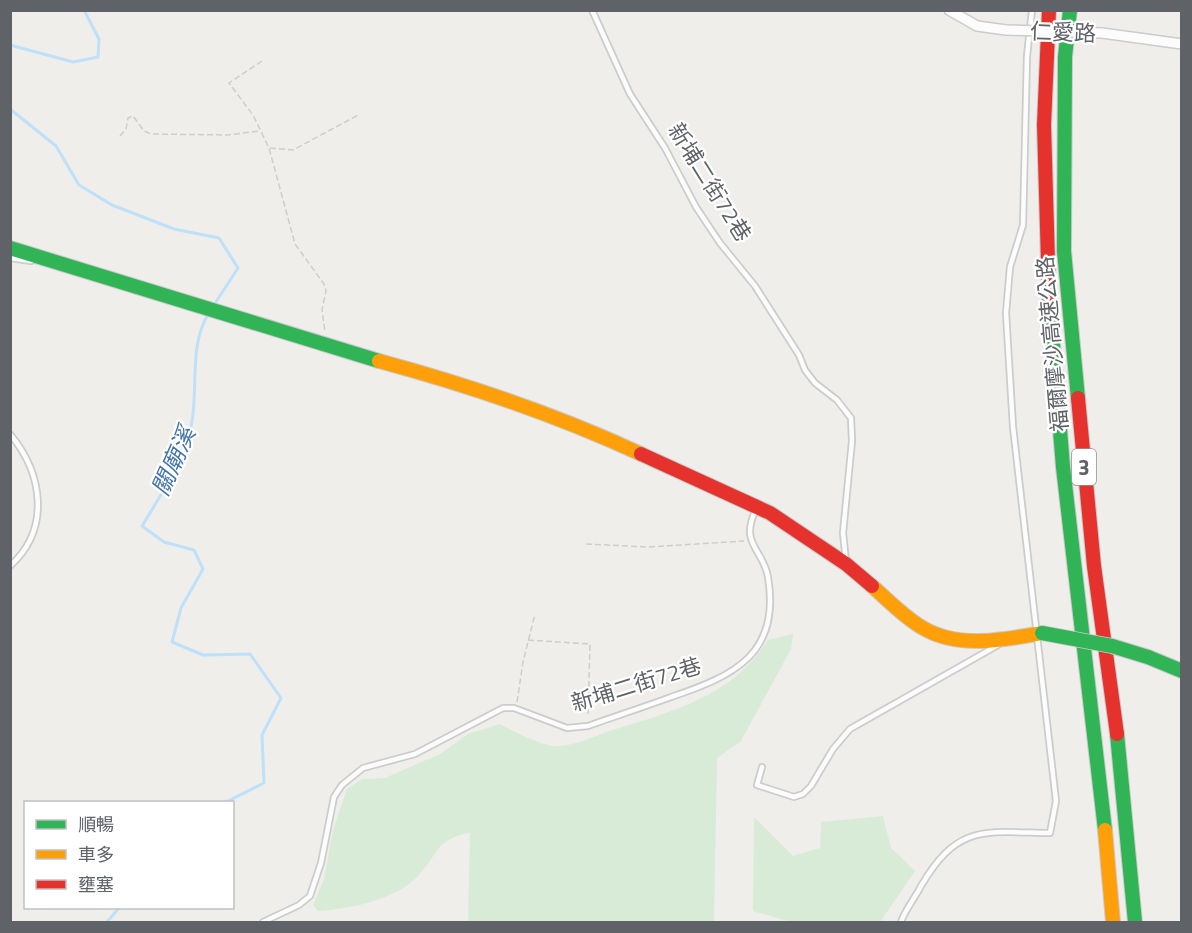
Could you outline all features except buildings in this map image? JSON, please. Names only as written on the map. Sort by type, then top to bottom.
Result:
[{"type":"main road","name":"福爾摩沙高速公路","points":[[1049,10],[1045,68],[1046,255],[1056,405],[1106,832],[1113,922]]},
{"type":"main road","name":"福爾摩沙高速公路","points":[[1070,10],[1065,57],[1064,251],[1094,566],[1120,759],[1135,922]]},
{"type":"main road","points":[[10,248],[435,376],[591,430],[770,513],[846,564],[922,628],[964,640],[997,641],[1039,633],[1101,644],[1148,657],[1182,671]]},
{"type":"street","name":"仁愛路","points":[[949,10],[977,26],[1006,30],[1102,33],[1182,44]]},
{"type":"lane","name":"新埔二街72巷","points":[[592,10],[630,94],[665,148],[696,207],[720,243],[755,286],[799,354],[805,370],[815,383],[837,400],[850,418],[852,441],[843,533],[846,564]]},
{"type":"lane","points":[[902,922],[936,861],[965,837],[982,832],[1050,832],[1056,801],[1039,633],[1013,426],[1006,313],[1010,267],[1023,225],[1027,56],[1032,10]]},
{"type":"lane","points":[[10,258],[31,261]]},
{"type":"lane","points":[[10,434],[27,460],[38,487],[39,512],[34,535],[23,554],[10,566]]},
{"type":"lane","points":[[751,540],[751,521],[758,507]]},
{"type":"lane","name":"新埔二街72巷","points":[[514,708],[567,728],[588,726],[716,682],[740,666],[762,642],[769,624],[769,579],[765,564],[752,547],[751,540]]},
{"type":"lane","points":[[762,767],[757,785],[794,797],[803,794],[811,786],[833,749],[850,729],[1011,639]]},
{"type":"lane","points":[[262,922],[299,906],[310,896],[321,863],[334,797],[342,784],[363,768],[415,754],[453,735],[479,718],[503,708],[514,708]]},
{"type":"path","points":[[262,61],[229,83],[261,130],[269,148],[295,244],[324,284],[326,291],[322,310],[323,343]]},
{"type":"path","points":[[269,148],[293,150],[360,114]]},
{"type":"path","points":[[120,136],[126,129],[128,118],[133,116],[144,131],[151,134],[227,135],[261,130]]},
{"type":"path","points":[[586,544],[648,547],[751,540]]},
{"type":"path","points":[[514,708],[520,696],[523,662],[535,614]]},
{"type":"path","points":[[528,640],[590,644],[588,715]]},
{"type":"green space","points":[[793,634],[791,649],[741,741],[717,758],[714,922],[468,922],[470,833],[459,835],[444,843],[418,876],[409,884],[385,897],[330,910],[318,911],[313,905],[324,879],[333,830],[347,789],[362,779],[385,778],[440,754],[468,734],[500,724],[529,738],[560,746],[580,742],[658,716],[700,699],[719,688],[737,675],[768,640]]},
{"type":"green space","points":[[883,816],[891,848],[915,871],[880,922],[791,922],[753,911],[754,817],[793,856],[820,848],[821,822]]},
{"type":"waterway","name":"關廟溪","points":[[10,45],[73,62],[98,57],[99,39],[84,10]]},
{"type":"waterway","name":"關廟溪","points":[[10,109],[56,146],[79,185],[112,205],[174,229],[219,238],[238,268],[214,305]]},
{"type":"waterway","name":"關廟溪","points":[[209,313],[198,341],[190,431],[182,455],[142,526],[164,542],[194,550],[203,569],[181,608],[172,642],[203,655],[250,654],[281,698],[262,735],[264,783],[228,801]]},
{"type":"waterway","name":"關廟溪","points":[[107,922],[118,909]]},
{"type":"traffic: fast","points":[[1070,10],[1065,57],[1064,251],[1078,398]]},
{"type":"traffic: fast","points":[[10,248],[379,361]]},
{"type":"traffic: fast","points":[[1049,296],[1063,467],[1105,830]]},
{"type":"traffic: fast","points":[[1042,633],[1112,646],[1148,657]]},
{"type":"traffic: fast","points":[[1148,657],[1182,671]]},
{"type":"traffic: fast","points":[[1117,734],[1135,922]]},
{"type":"traffic: slow","points":[[379,361],[512,402],[577,426],[641,454]]},
{"type":"traffic: slow","points":[[872,586],[916,624],[937,635],[951,639],[997,640],[1042,633]]},
{"type":"traffic: slow","points":[[1105,830],[1113,922]]},
{"type":"traffic: jam","points":[[1049,10],[1044,125],[1049,296]]},
{"type":"traffic: jam","points":[[1078,398],[1094,566],[1117,734]]},
{"type":"traffic: jam","points":[[641,454],[770,513],[846,564],[872,586]]}]
